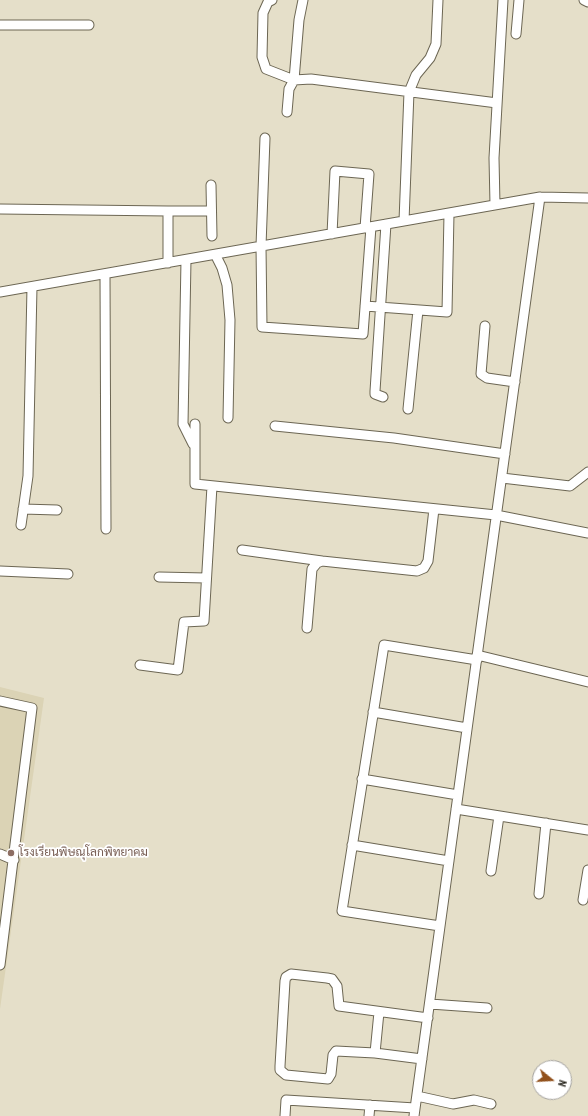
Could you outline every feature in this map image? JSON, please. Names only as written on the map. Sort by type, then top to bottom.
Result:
[{"type":"street","points":[[272,0],[268,2],[263,13],[262,57],[266,69],[294,80],[311,79],[497,103]]},
{"type":"street","points":[[287,112],[289,89],[294,80],[299,20],[303,0]]},
{"type":"street","points":[[404,221],[409,92],[416,75],[430,58],[436,44],[438,0]]},
{"type":"street","points":[[494,205],[497,103],[503,0]]},
{"type":"street","points":[[516,34],[519,0]]},
{"type":"street","points":[[584,0],[588,2]]},
{"type":"street","points":[[0,25],[89,25]]},
{"type":"street","points":[[265,138],[261,246],[262,326],[363,334],[369,174],[335,171],[332,234]]},
{"type":"street","points":[[211,185],[212,236]]},
{"type":"street","points":[[285,1116],[286,1100],[370,1105],[415,1112],[540,197]]},
{"type":"street","points":[[0,292],[216,256],[261,246],[540,197],[588,198]]},
{"type":"street","points":[[0,209],[212,211]]},
{"type":"street","points":[[168,211],[168,263]]},
{"type":"street","points":[[365,306],[447,312],[450,214]]},
{"type":"street","points":[[382,397],[375,394],[374,391],[386,224]]},
{"type":"street","points":[[216,256],[225,280],[229,307],[228,418]]},
{"type":"street","points":[[186,260],[183,424],[195,447]]},
{"type":"street","points":[[105,274],[106,529]]},
{"type":"street","points":[[21,525],[28,476],[32,287]]},
{"type":"street","points":[[408,410],[418,310]]},
{"type":"street","points":[[485,326],[481,374],[487,378],[515,382]]},
{"type":"street","points":[[195,424],[195,484],[496,515],[588,533]]},
{"type":"street","points":[[275,426],[394,438],[505,454]]},
{"type":"street","points":[[502,478],[570,486],[588,472]]},
{"type":"street","points":[[140,665],[178,670],[184,622],[204,622],[212,486]]},
{"type":"street","points":[[242,550],[322,561],[417,571],[424,568],[428,561],[434,508]]},
{"type":"street","points":[[23,509],[57,510]]},
{"type":"street","points":[[306,628],[312,569],[316,563],[322,561]]},
{"type":"street","points":[[0,571],[68,574]]},
{"type":"street","points":[[159,577],[206,578]]},
{"type":"street","points":[[440,926],[342,911],[384,645],[477,658],[588,682]]},
{"type":"street","points":[[0,701],[32,708],[0,965]]},
{"type":"street","points":[[373,712],[467,728]]},
{"type":"street","points":[[362,779],[458,795]]},
{"type":"street","points":[[456,809],[588,830]]},
{"type":"street","points":[[491,871],[499,816]]},
{"type":"street","points":[[539,894],[546,823]]},
{"type":"street","points":[[352,845],[449,861]]},
{"type":"street","points":[[0,854],[14,860]]},
{"type":"street","points":[[583,900],[588,870]]},
{"type":"street","points":[[422,1059],[375,1052],[334,1051],[332,1054],[330,1077],[326,1080],[286,1075],[280,1070],[280,1066],[286,977],[291,974],[332,979],[337,986],[339,1006],[428,1018]]},
{"type":"street","points":[[430,1004],[487,1008]]},
{"type":"street","points":[[375,1052],[379,1012]]},
{"type":"street","points":[[417,1096],[453,1104],[474,1100],[491,1104]]},
{"type":"street","points":[[369,1116],[370,1105]]},
{"type":"shaded area","name":"โรงเรียนพิษณุโลกพิทยาคม","points":[[0,687],[44,698],[0,1009]]},
{"type":"place","name":"โรงเรียนพิษณุโลกพิทยาคม","points":[[11,853]]}]
